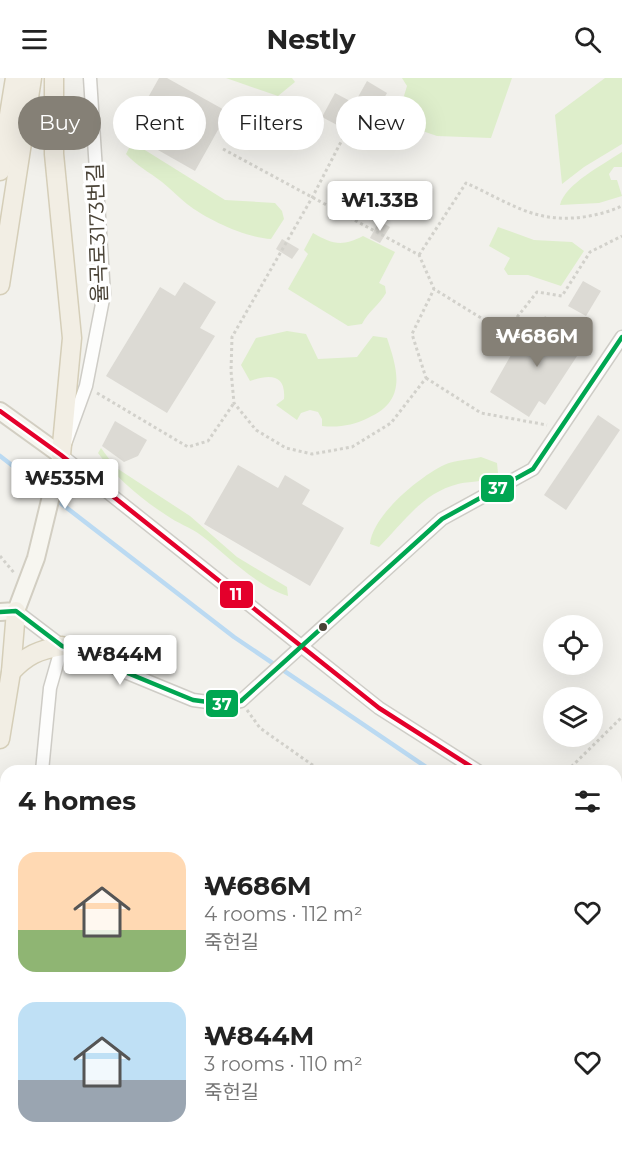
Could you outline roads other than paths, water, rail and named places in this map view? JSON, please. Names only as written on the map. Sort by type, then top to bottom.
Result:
[{"type":"main road","points":[[0,171],[15,78]]},
{"type":"main road","points":[[0,285],[32,78]]},
{"type":"main road","points":[[54,78],[54,154],[72,338],[61,455]]},
{"type":"main road","points":[[0,739],[11,672],[8,612]]},
{"type":"main road","points":[[11,672],[26,656],[39,650],[62,646]]},
{"type":"street","name":"율곡로3173번길","points":[[61,455],[86,386],[104,294],[90,78]]},
{"type":"street","points":[[61,455],[36,558],[8,612],[62,646],[193,700],[223,704],[241,701],[442,519],[533,469],[563,429],[622,337]]},
{"type":"street","points":[[0,411],[61,455],[379,708],[469,765]]},
{"type":"street","points":[[43,765],[50,688],[62,646]]},
{"type":"waterway","points":[[0,456],[48,493]]},
{"type":"waterway","points":[[54,498],[234,637],[423,765]]}]
